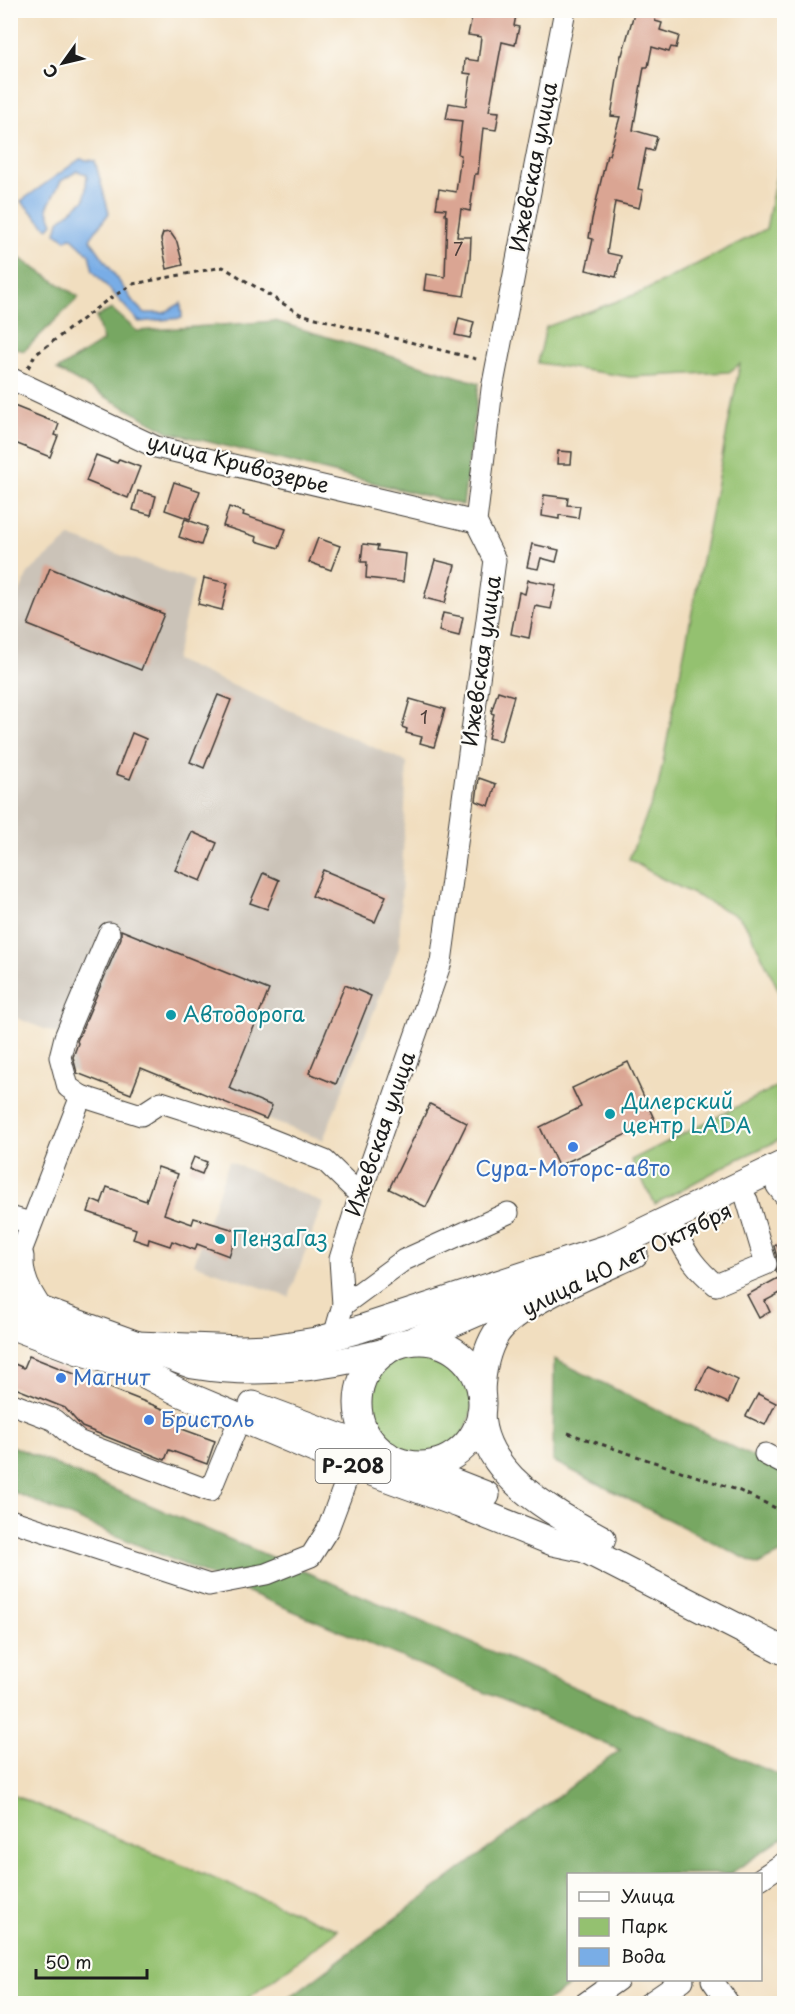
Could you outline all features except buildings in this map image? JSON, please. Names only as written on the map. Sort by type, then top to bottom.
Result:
[{"type":"main road","name":"улица 40 лет Октября","points":[[783,1182],[546,1297],[525,1308],[507,1322],[497,1333],[483,1364],[481,1428],[492,1455],[506,1473],[546,1505],[573,1523],[638,1559],[784,1633]]},
{"type":"main road","name":"улица 40 лет Октября","points":[[134,1356],[271,1348],[316,1341],[347,1333],[611,1247],[783,1182]]},
{"type":"main road","points":[[395,1347],[538,1286],[611,1247]]},
{"type":"main road","name":"улица 40 лет Октября","points":[[10,1299],[44,1312],[134,1356],[233,1398],[489,1496],[581,1548],[784,1651]]},
{"type":"main road","name":"улица 40 лет Октября","points":[[10,1325],[79,1351],[134,1356],[220,1370],[303,1369],[340,1363],[395,1347],[427,1342],[448,1348],[458,1354],[472,1371],[481,1402],[478,1424],[467,1443],[450,1457],[429,1464],[397,1459],[378,1449],[365,1431],[358,1398],[364,1377],[369,1368],[395,1347]]},
{"type":"main road","name":"улица 40 лет Октября","points":[[134,1356],[181,1393],[352,1465],[459,1504],[553,1542],[581,1548]]},
{"type":"street","name":"Ижевская улица","points":[[343,1305],[340,1259],[441,962],[495,560],[476,522],[492,388],[565,10]]},
{"type":"street","name":"улица Кривозерье","points":[[15,381],[156,447],[476,522]]},
{"type":"street","points":[[109,933],[65,1037],[60,1057],[68,1087],[81,1096],[141,1115],[161,1102],[242,1128],[325,1161],[360,1195]]},
{"type":"street","points":[[10,1288],[17,1253],[81,1096]]},
{"type":"street","points":[[677,1234],[684,1250],[699,1271],[716,1285],[765,1264],[747,1200]]},
{"type":"street","points":[[395,1347],[347,1333],[343,1305],[404,1260],[508,1213]]},
{"type":"street","points":[[10,1217],[31,1223]]},
{"type":"street","points":[[17,1253],[23,1276],[44,1312]]},
{"type":"street","points":[[10,1403],[54,1420],[78,1441],[210,1491],[240,1418]]},
{"type":"street","points":[[765,1454],[784,1464]]},
{"type":"street","points":[[10,1520],[210,1585],[266,1574],[311,1556],[328,1529],[352,1465]]},
{"type":"street","points":[[762,1878],[784,1863]]},
{"type":"street","points":[[584,2004],[617,1981]]},
{"type":"street","points":[[648,2004],[682,1981]]},
{"type":"street","points":[[713,1981],[729,2004]]},
{"type":"path","points":[[15,381],[35,355],[106,301],[133,284],[223,267],[300,314],[496,364]]},
{"type":"path","points":[[722,1221],[725,1228]]},
{"type":"path","points":[[568,1433],[740,1491],[784,1512]]},
{"type":"shaded area","points":[[70,537],[194,581],[175,660],[407,762],[399,948],[323,1140],[142,1068],[131,1094],[68,1069],[78,1042],[11,1016],[10,616],[28,573]]},
{"type":"shaded area","points":[[229,1161],[323,1203],[289,1297],[194,1264]]},
{"type":"green space","points":[[784,135],[784,1001],[749,930],[739,917],[661,878],[629,859],[658,787],[740,364],[729,372],[630,377],[538,363],[546,327],[642,292],[766,229]]},
{"type":"green space","points":[[10,252],[79,297],[24,351],[11,347]]},
{"type":"green space","points":[[112,309],[137,331],[275,321],[479,383],[463,505],[169,432],[57,370],[103,341],[96,317]]},
{"type":"green space","points":[[784,1083],[784,1138],[736,1160],[655,1204],[631,1160]]},
{"type":"green space","points":[[420,1351],[440,1355],[457,1366],[468,1383],[472,1403],[468,1423],[457,1440],[440,1451],[420,1455],[400,1451],[383,1440],[372,1423],[368,1403],[372,1383],[383,1366],[400,1355]]},
{"type":"green space","points":[[554,1359],[784,1472],[784,1552],[758,1565],[553,1461]]},
{"type":"green space","points":[[10,1445],[784,1777],[784,1837],[731,1873],[567,1873],[567,1981],[577,1981],[544,2003],[282,2003],[620,1750],[11,1491]]},
{"type":"green space","points":[[11,1794],[338,1930],[242,2003],[11,2003]]},
{"type":"water","points":[[80,159],[95,161],[109,213],[90,239],[134,303],[144,313],[164,313],[181,303],[182,318],[139,322],[93,271],[89,254],[71,237],[66,240],[56,233],[59,221],[85,199],[87,174],[77,171],[61,181],[47,208],[53,223],[48,229],[21,201]]},
{"type":"place","name":"Автодорога","points":[[171,1015]]},
{"type":"place","name":"Дилерский центр LADA","points":[[610,1114]]},
{"type":"place","name":"Сура-Моторс-авто","points":[[573,1147]]},
{"type":"place","name":"ПензаГаз","points":[[220,1239]]},
{"type":"place","name":"Магнит","points":[[61,1378]]},
{"type":"place","name":"Бристоль","points":[[149,1420]]}]
